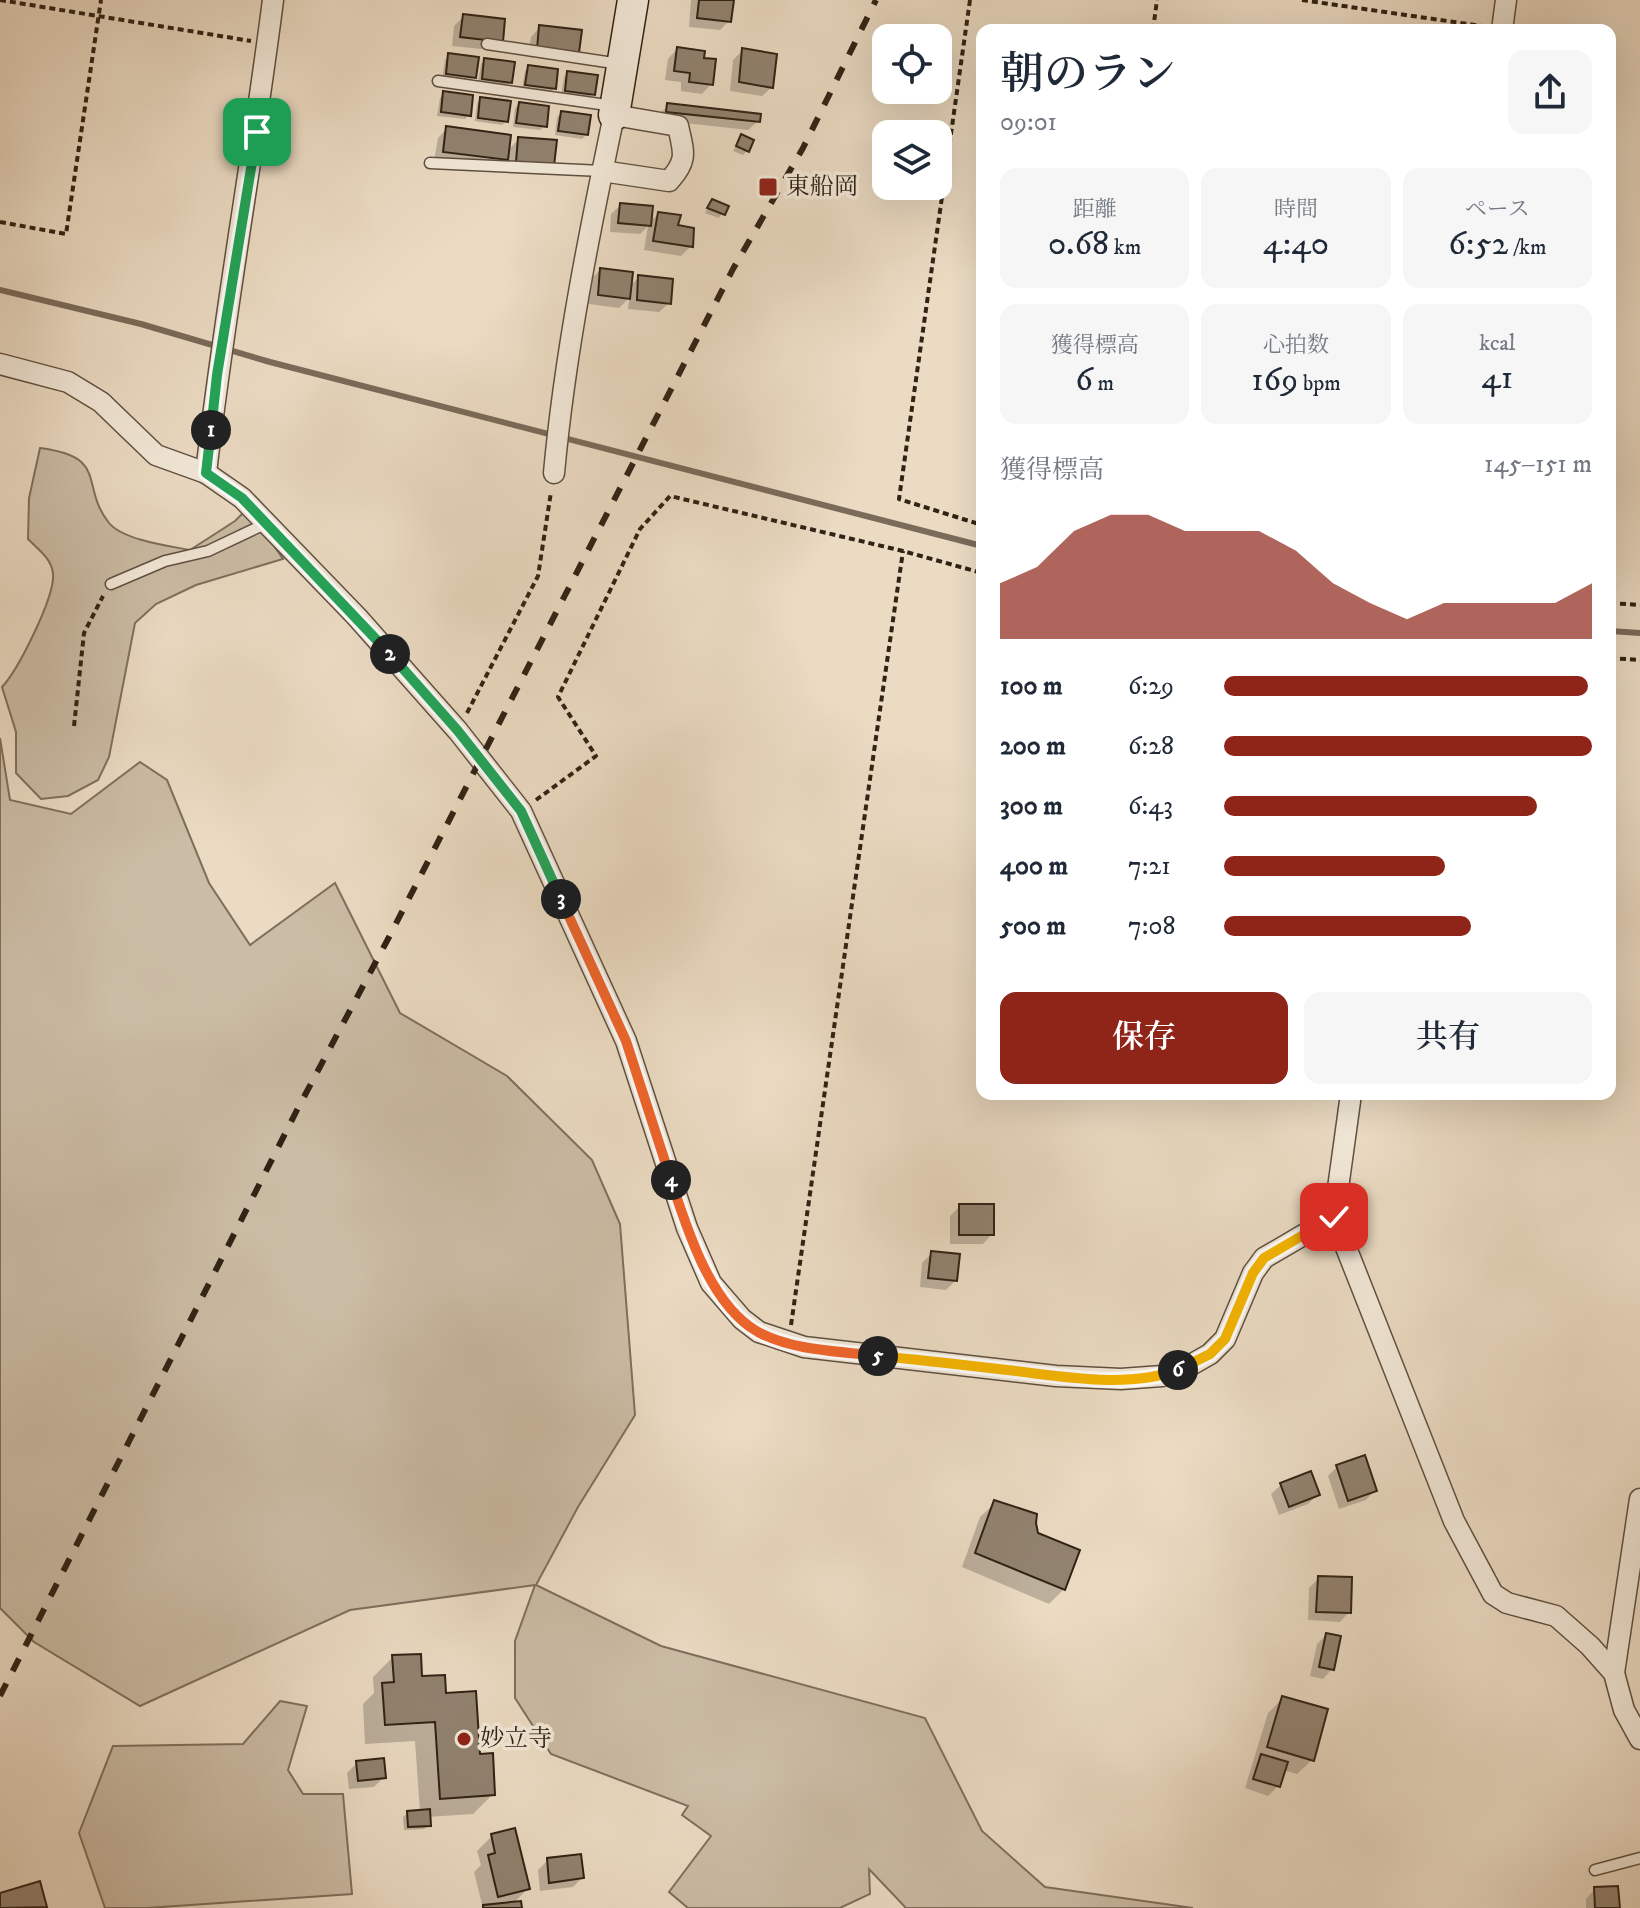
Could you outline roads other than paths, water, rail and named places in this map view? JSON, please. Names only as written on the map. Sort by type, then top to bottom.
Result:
[{"type":"street","points":[[206,473],[217,375],[257,132],[273,0]]},
{"type":"street","points":[[554,473],[560,411],[633,0]]},
{"type":"street","points":[[1503,24],[1506,0]]},
{"type":"street","points":[[602,171],[669,181],[682,166],[683,148],[678,126],[615,111]]},
{"type":"street","points":[[0,364],[68,382],[101,402],[156,455],[206,473],[242,498],[357,617],[458,731],[521,811],[626,1041],[687,1228],[711,1283],[742,1319],[759,1332],[804,1347],[1056,1376],[1121,1379],[1162,1376],[1210,1354],[1225,1339],[1253,1273],[1264,1258],[1334,1217]]},
{"type":"street","points":[[1350,1100],[1334,1217],[1454,1521],[1493,1594],[1507,1603],[1556,1616],[1590,1646],[1614,1673]]},
{"type":"street","points":[[1640,1499],[1614,1673],[1624,1710],[1640,1739]]},
{"type":"lane","points":[[487,44],[622,64]]},
{"type":"lane","points":[[438,81],[615,111]]},
{"type":"lane","points":[[430,163],[602,171]]},
{"type":"lane","points":[[111,584],[165,561],[208,551],[267,523]]},
{"type":"lane","points":[[1595,1870],[1640,1858]]},
{"type":"waterway","points":[[0,290],[141,324],[270,362],[976,544]]},
{"type":"waterway","points":[[1616,631],[1640,633]]},
{"type":"railway","points":[[0,1696],[297,1110],[733,269],[803,148],[876,0]]},
{"type":"place","name":"東船岡","points":[[768,187]]},
{"type":"place","name":"妙立寺","points":[[464,1739]]}]
